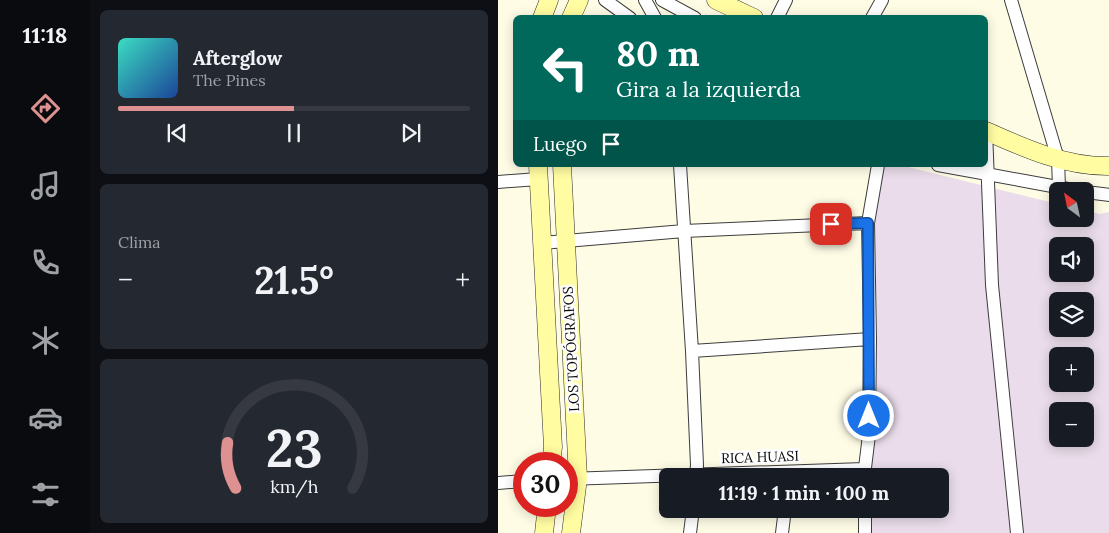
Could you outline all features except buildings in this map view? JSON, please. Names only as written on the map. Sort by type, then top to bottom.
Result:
[{"type":"main road","points":[[543,15],[549,0]]},
{"type":"main road","points":[[572,15],[579,0]]},
{"type":"main road","points":[[716,0],[748,15]]},
{"type":"main road","points":[[988,132],[1026,149],[1058,159],[1095,167],[1110,166]]},
{"type":"main road","name":"LOS TOPÓGRAFOS","points":[[562,167],[571,452]]},
{"type":"main road","name":"LOS TOPÓGRAFOS","points":[[538,172],[552,452]]},
{"type":"main road","points":[[544,533],[546,517]]},
{"type":"main road","name":"LOS TOPÓGRAFOS","points":[[571,517],[571,533]]},
{"type":"street","points":[[605,0],[626,15]]},
{"type":"street","points":[[645,0],[654,15]]},
{"type":"street","points":[[662,0],[690,15]]},
{"type":"street","points":[[779,15],[786,0]]},
{"type":"street","points":[[874,15],[882,0]]},
{"type":"street","points":[[1011,0],[1058,159],[1059,182]]},
{"type":"street","points":[[680,167],[692,350],[697,468]]},
{"type":"street","points":[[865,468],[869,435],[868,223],[878,167]]},
{"type":"street","points":[[949,167],[1049,186]]},
{"type":"street","points":[[975,167],[987,174]]},
{"type":"street","points":[[987,167],[992,285],[1017,533]]},
{"type":"street","points":[[498,182],[538,172]]},
{"type":"street","points":[[1094,193],[1110,195]]},
{"type":"street","points":[[542,243],[684,231],[868,223]]},
{"type":"street","points":[[692,350],[870,339]]},
{"type":"street","name":"RICA HUASI","points":[[578,478],[659,476]]},
{"type":"street","points":[[498,483],[513,482]]},
{"type":"street","points":[[690,533],[692,518]]},
{"type":"street","points":[[782,533],[784,518]]},
{"type":"street","points":[[864,518],[865,533]]},
{"type":"shaded area","points":[[870,167],[908,167],[1049,202],[1049,228],[1094,228],[1094,212],[1099,214],[1109,212],[1109,533],[869,533],[869,518],[949,518],[949,468],[869,468],[873,224]]},
{"type":"route","points":[[831,224],[868,223],[869,416]]}]
